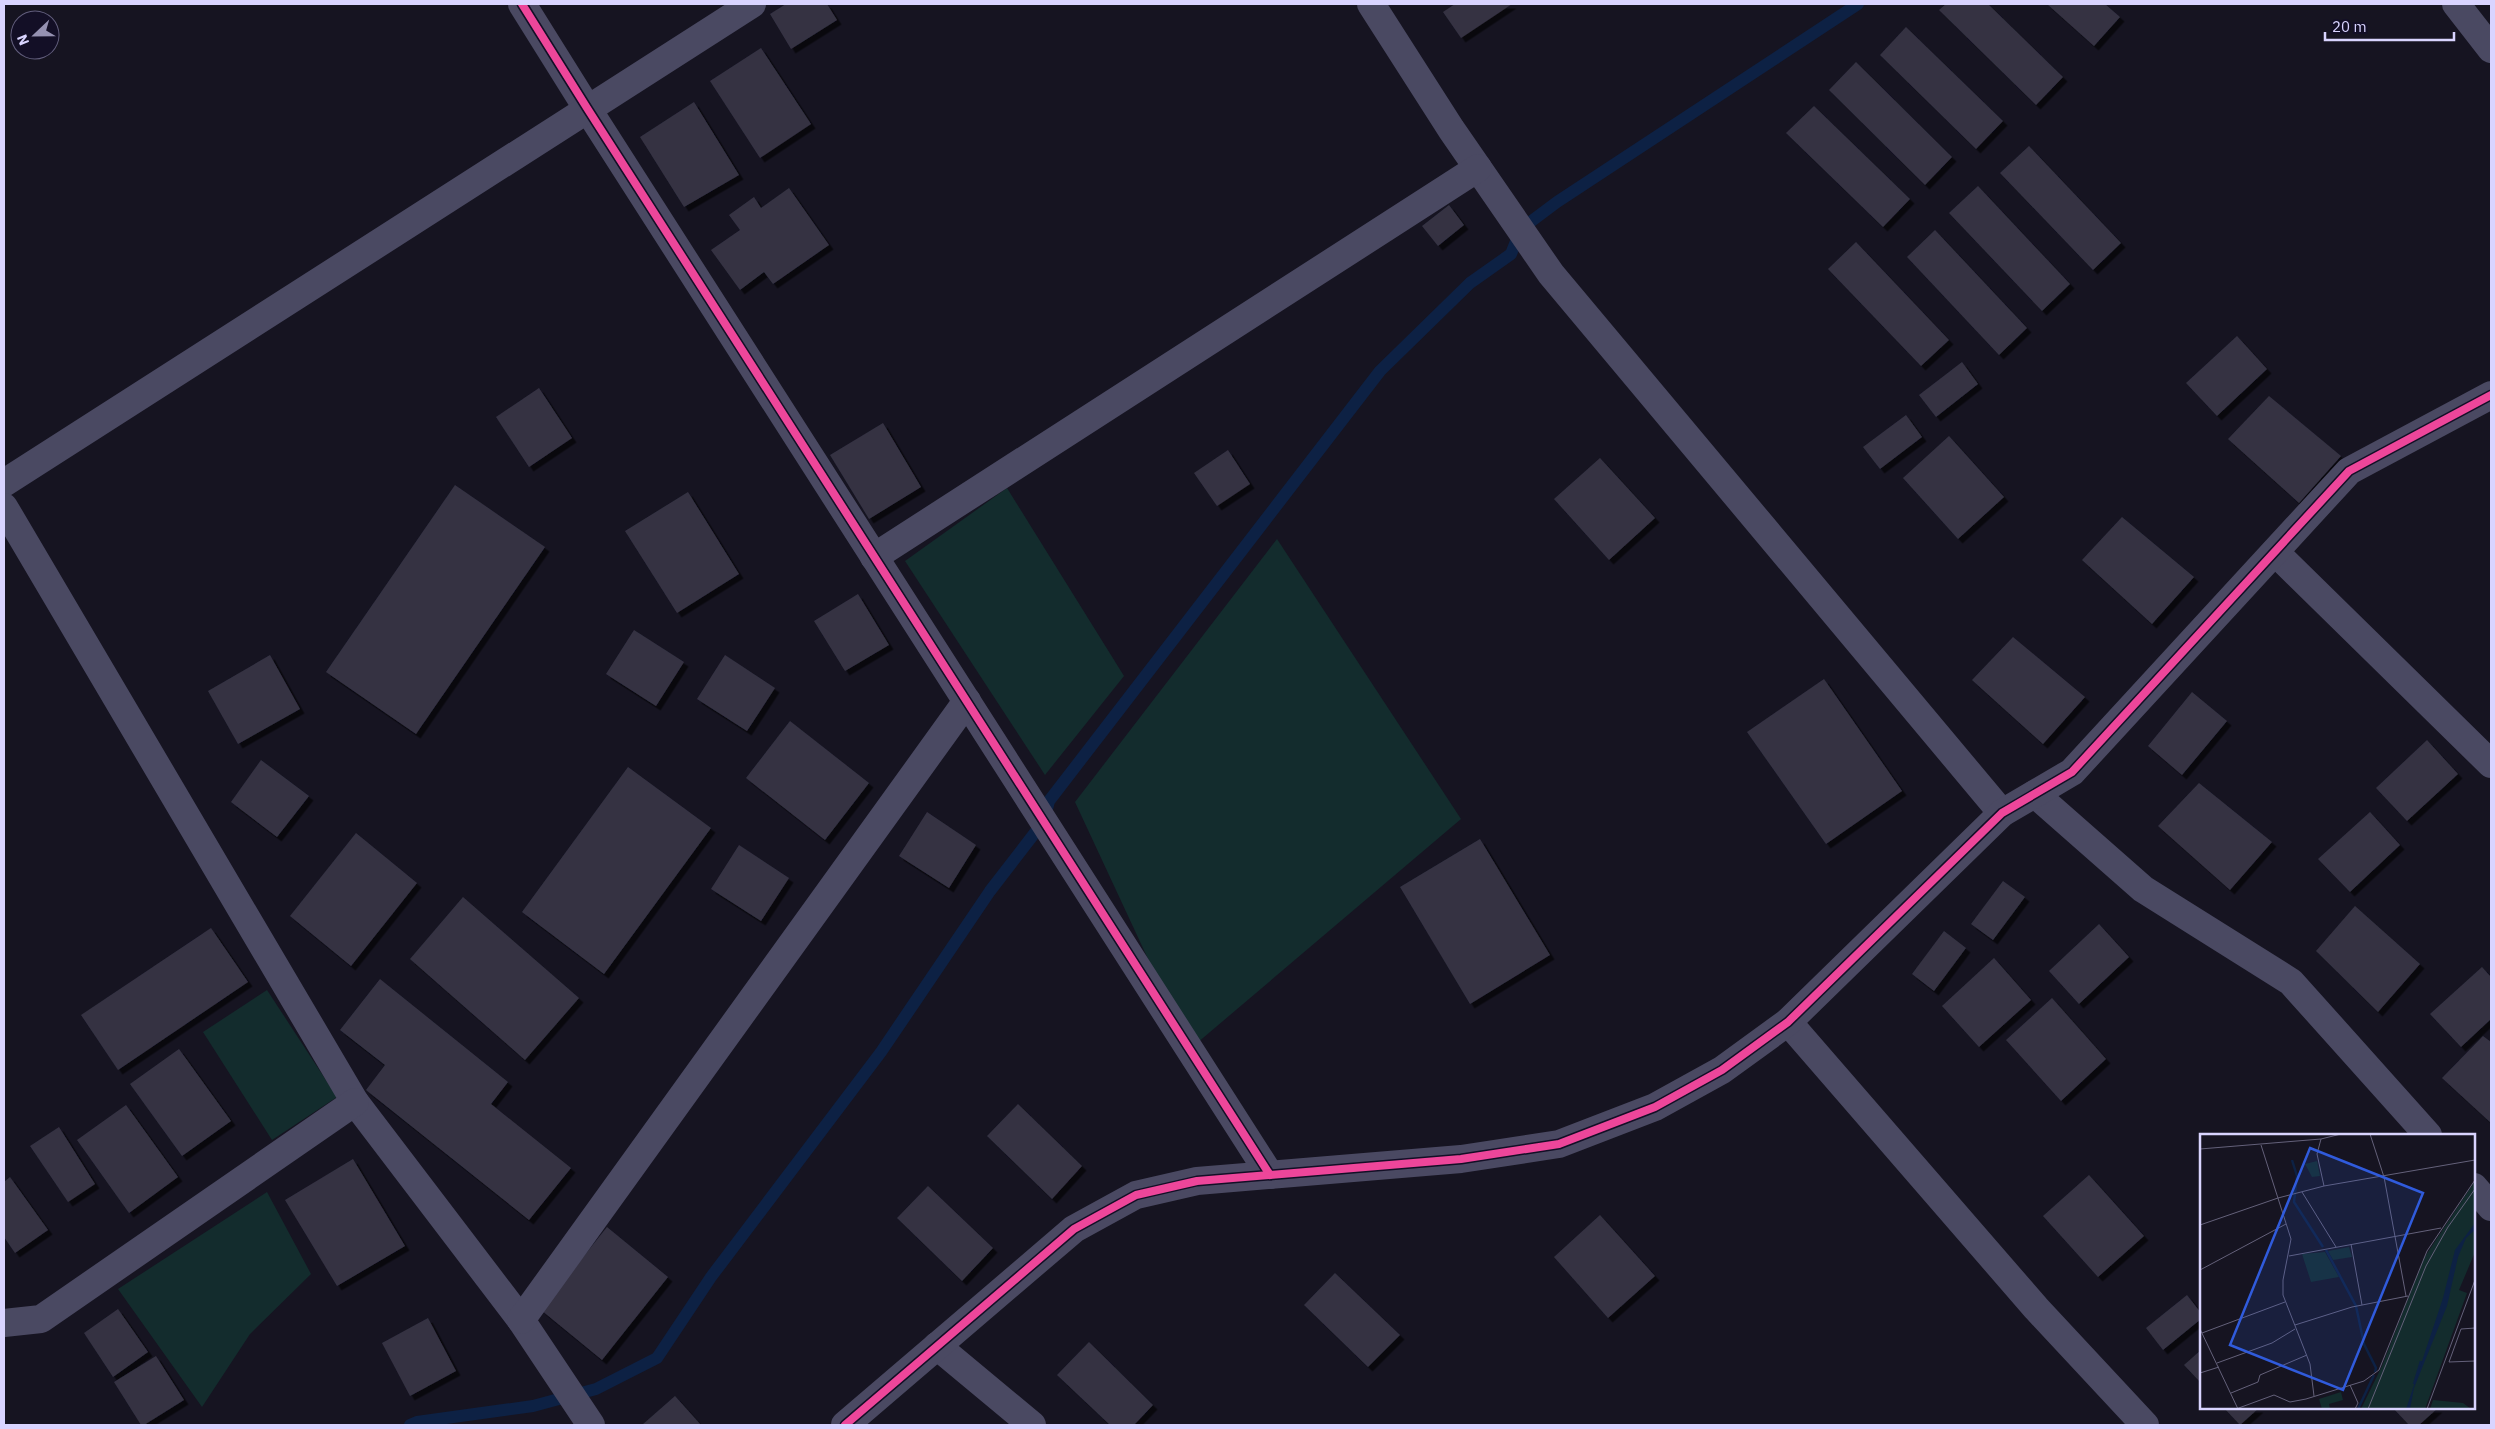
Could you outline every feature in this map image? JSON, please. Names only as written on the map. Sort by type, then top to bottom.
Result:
[{"type":"street","points":[[522,4],[1270,1175]]},
{"type":"street","points":[[4,483],[752,4]]},
{"type":"street","points":[[1372,4],[1478,168],[1551,274],[2002,813]]},
{"type":"street","points":[[2456,4],[2491,49]]},
{"type":"street","points":[[874,557],[1478,168]]},
{"type":"street","points":[[845,1425],[1074,1229],[1136,1196],[1197,1181],[1461,1159],[1559,1144],[1655,1107],[1722,1070],[1788,1022],[2002,813],[2072,772],[2349,471],[2491,396]]},
{"type":"street","points":[[4,507],[355,1102],[521,1320],[591,1425]]},
{"type":"street","points":[[2275,552],[2491,764]]},
{"type":"street","points":[[521,1320],[967,701]]},
{"type":"street","points":[[2035,794],[2143,888],[2292,982],[2427,1134]]},
{"type":"street","points":[[1788,1022],[2036,1308],[2145,1425]]},
{"type":"street","points":[[4,1323],[41,1318],[355,1102]]},
{"type":"street","points":[[2475,1188],[2491,1207]]},
{"type":"street","points":[[937,1346],[1032,1425]]},
{"type":"green space","points":[[1007,488],[1124,676],[1045,775],[905,561]]},
{"type":"green space","points":[[1277,539],[1461,819],[1190,1049],[1075,802]]},
{"type":"green space","points":[[267,990],[337,1097],[272,1140],[203,1032]]},
{"type":"green space","points":[[267,1192],[311,1274],[250,1334],[202,1407],[118,1289]]},
{"type":"building","points":[[786,4],[827,4],[837,20],[791,49],[770,14]]},
{"type":"building","points":[[1455,4],[1512,4],[1461,38],[1443,12]]},
{"type":"building","points":[[1946,4],[1988,4],[2063,77],[2036,105],[1939,10]]},
{"type":"building","points":[[2047,4],[2105,4],[2120,17],[2094,46]]},
{"type":"building","points":[[1906,27],[2003,121],[1976,149],[1880,55]]},
{"type":"building","points":[[761,48],[811,124],[760,158],[710,81]]},
{"type":"building","points":[[1856,62],[1952,157],[1925,185],[1829,90]]},
{"type":"building","points":[[694,102],[739,175],[684,207],[640,137]]},
{"type":"building","points":[[1814,106],[1910,199],[1883,227],[1786,133]]},
{"type":"building","points":[[2029,146],[2121,243],[2093,270],[2000,173]]},
{"type":"building","points":[[1978,186],[2070,284],[2042,311],[1949,213]]},
{"type":"building","points":[[789,188],[829,245],[773,284],[764,272],[740,290],[711,250],[740,230],[729,215],[754,197],[761,208]]},
{"type":"building","points":[[1449,205],[1464,225],[1438,246],[1422,226]]},
{"type":"building","points":[[1935,230],[2027,328],[1999,355],[1907,257]]},
{"type":"building","points":[[1856,242],[1949,340],[1921,366],[1828,269]]},
{"type":"building","points":[[2237,336],[2267,369],[2217,416],[2186,383]]},
{"type":"building","points":[[1962,362],[1978,384],[1936,417],[1919,395]]},
{"type":"building","points":[[539,388],[572,438],[529,467],[496,417]]},
{"type":"building","points":[[2269,396],[2341,456],[2299,503],[2228,439]]},
{"type":"building","points":[[1906,415],[1922,437],[1880,469],[1863,447]]},
{"type":"building","points":[[883,423],[921,487],[869,519],[830,455]]},
{"type":"building","points":[[1949,436],[2004,497],[1958,539],[1903,478]]},
{"type":"building","points":[[1228,450],[1250,484],[1217,506],[1194,473]]},
{"type":"building","points":[[1600,458],[1655,518],[1609,560],[1554,499]]},
{"type":"building","points":[[455,485],[545,547],[416,734],[326,672]]},
{"type":"building","points":[[688,492],[739,574],[677,613],[625,531]]},
{"type":"building","points":[[2122,517],[2194,577],[2152,624],[2082,560]]},
{"type":"building","points":[[858,594],[889,645],[845,671],[814,621]]},
{"type":"building","points":[[634,630],[684,662],[656,706],[606,674]]},
{"type":"building","points":[[2013,637],[2085,697],[2043,744],[1972,680]]},
{"type":"building","points":[[270,655],[300,709],[238,744],[208,691]]},
{"type":"building","points":[[725,655],[775,688],[747,731],[697,699]]},
{"type":"building","points":[[1824,679],[1902,791],[1826,844],[1747,732]]},
{"type":"building","points":[[2192,692],[2227,721],[2182,775],[2148,746]]},
{"type":"building","points":[[790,721],[869,783],[825,840],[746,778]]},
{"type":"building","points":[[2427,740],[2458,774],[2407,821],[2376,788]]},
{"type":"building","points":[[261,760],[309,796],[277,837],[231,802]]},
{"type":"building","points":[[628,767],[711,828],[604,974],[522,912]]},
{"type":"building","points":[[2199,783],[2272,842],[2230,890],[2158,826]]},
{"type":"building","points":[[927,812],[976,845],[949,888],[899,856]]},
{"type":"building","points":[[2370,812],[2400,845],[2350,892],[2318,859]]},
{"type":"building","points":[[356,833],[417,883],[351,966],[290,916]]},
{"type":"building","points":[[1480,839],[1550,955],[1470,1004],[1400,887]]},
{"type":"building","points":[[739,845],[789,878],[761,921],[711,889]]},
{"type":"building","points":[[2003,881],[2025,897],[1993,940],[1971,924]]},
{"type":"building","points":[[463,897],[579,998],[525,1060],[410,959]]},
{"type":"building","points":[[2355,906],[2420,964],[2378,1012],[2316,951]]},
{"type":"building","points":[[2099,924],[2129,957],[2079,1004],[2049,971]]},
{"type":"building","points":[[211,928],[248,982],[118,1070],[81,1015]]},
{"type":"building","points":[[1944,931],[1966,948],[1934,991],[1912,974]]},
{"type":"building","points":[[1994,958],[2031,1000],[1979,1047],[1942,1006]]},
{"type":"building","points":[[2482,967],[2491,977],[2491,1019],[2461,1047],[2430,1014]]},
{"type":"building","points":[[380,979],[508,1082],[491,1104],[571,1168],[529,1220],[366,1090],[385,1065],[340,1030]]},
{"type":"building","points":[[2052,998],[2106,1059],[2061,1101],[2006,1040]]},
{"type":"building","points":[[2483,1036],[2491,1042],[2491,1123],[2442,1078]]},
{"type":"building","points":[[179,1049],[231,1121],[182,1156],[130,1084]]},
{"type":"building","points":[[1018,1104],[1082,1166],[1052,1199],[987,1136]]},
{"type":"building","points":[[126,1105],[178,1177],[129,1213],[77,1140]]},
{"type":"building","points":[[59,1127],[95,1184],[68,1202],[30,1146]]},
{"type":"building","points":[[353,1159],[405,1246],[337,1286],[285,1200]]},
{"type":"building","points":[[2089,1175],[2144,1236],[2098,1277],[2043,1216]]},
{"type":"building","points":[[10,1177],[48,1230],[15,1253],[4,1237],[4,1182]]},
{"type":"building","points":[[928,1186],[993,1248],[962,1281],[897,1218]]},
{"type":"building","points":[[1600,1215],[1655,1276],[1608,1318],[1554,1257]]},
{"type":"building","points":[[607,1227],[668,1277],[602,1360],[541,1310]]},
{"type":"building","points":[[1335,1273],[1400,1335],[1368,1367],[1304,1305]]},
{"type":"building","points":[[2187,1295],[2200,1312],[2200,1320],[2163,1350],[2146,1328]]},
{"type":"building","points":[[118,1309],[148,1352],[113,1377],[84,1333]]},
{"type":"building","points":[[428,1318],[456,1371],[410,1396],[382,1343]]},
{"type":"building","points":[[1089,1342],[1153,1405],[1134,1425],[1110,1425],[1057,1375]]},
{"type":"building","points":[[2200,1351],[2200,1382],[2184,1365]]},
{"type":"building","points":[[156,1356],[184,1400],[144,1425],[141,1425],[114,1382]]},
{"type":"building","points":[[675,1396],[701,1425],[642,1425]]},
{"type":"building","points":[[2225,1409],[2258,1409],[2240,1425]]},
{"type":"building","points":[[2394,1409],[2437,1409],[2419,1425],[2409,1425]]},
{"type":"waterway","points":[[410,1425],[417,1422],[533,1406],[596,1389],[657,1358],[711,1277],[881,1052],[990,891],[1044,821],[1049,801],[1380,371],[1470,283],[1511,254],[1521,229],[1557,202],[1858,4]]},
{"type":"cycle path","points":[[522,4],[1270,1175]]},
{"type":"cycle path","points":[[845,1425],[1074,1229],[1136,1195],[1197,1181],[1461,1159],[1559,1144],[1655,1107],[1722,1070],[1788,1022],[2002,813],[2072,772],[2349,471],[2491,395]]}]
